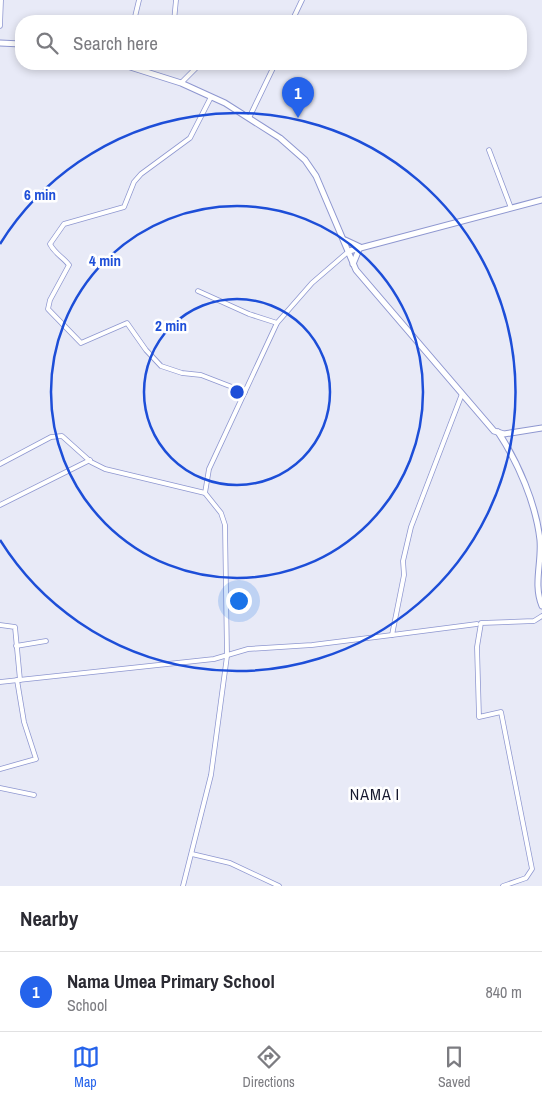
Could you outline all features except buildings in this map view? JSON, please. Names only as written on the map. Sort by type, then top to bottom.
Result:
[{"type":"street","points":[[0,26],[1,0]]},
{"type":"street","points":[[135,15],[139,0]]},
{"type":"street","points":[[175,15],[176,0]]},
{"type":"street","points":[[295,15],[302,0]]},
{"type":"street","points":[[0,44],[15,44]]},
{"type":"street","points":[[139,70],[181,84],[211,97],[280,138],[305,160],[316,176],[345,240],[353,264],[494,431],[511,434],[542,428]]},
{"type":"street","points":[[181,84],[194,70]]},
{"type":"street","points":[[249,118],[272,70]]},
{"type":"street","points":[[211,97],[190,138],[141,174],[134,182],[124,206],[64,224],[50,244],[55,253],[65,260],[69,266],[48,309],[81,343],[127,323],[146,350],[161,366],[182,373],[201,375],[245,392]]},
{"type":"street","points":[[489,150],[511,208]]},
{"type":"street","points":[[205,493],[209,469],[277,323],[312,283],[349,251],[360,247],[542,200]]},
{"type":"street","points":[[345,240],[360,247]]},
{"type":"street","points":[[353,264],[360,247]]},
{"type":"street","points":[[198,291],[249,314],[277,323]]},
{"type":"street","points":[[392,635],[404,575],[403,561],[411,527],[462,394]]},
{"type":"street","points":[[498,431],[524,483],[537,525],[540,542],[537,583],[542,606]]},
{"type":"street","points":[[0,464],[51,437],[62,436],[90,460],[106,469],[205,493],[221,513],[225,524],[227,656],[211,775],[183,886]]},
{"type":"street","points":[[0,505],[90,460]]},
{"type":"street","points":[[503,886],[526,878],[532,869],[501,712],[479,717],[477,647],[481,623],[534,621],[542,616]]},
{"type":"street","points":[[0,682],[227,656],[248,648],[312,645],[477,624]]},
{"type":"street","points":[[0,625],[14,627],[24,722],[36,759],[0,769]]},
{"type":"street","points":[[16,646],[46,641]]},
{"type":"street","points":[[0,788],[34,795]]},
{"type":"street","points":[[192,854],[230,863],[279,886]]},
{"type":"place","name":"Nama Umea Primary School","points":[[298,118]]},
{"type":"district","name":"NAMA I","points":[[375,794]]}]
